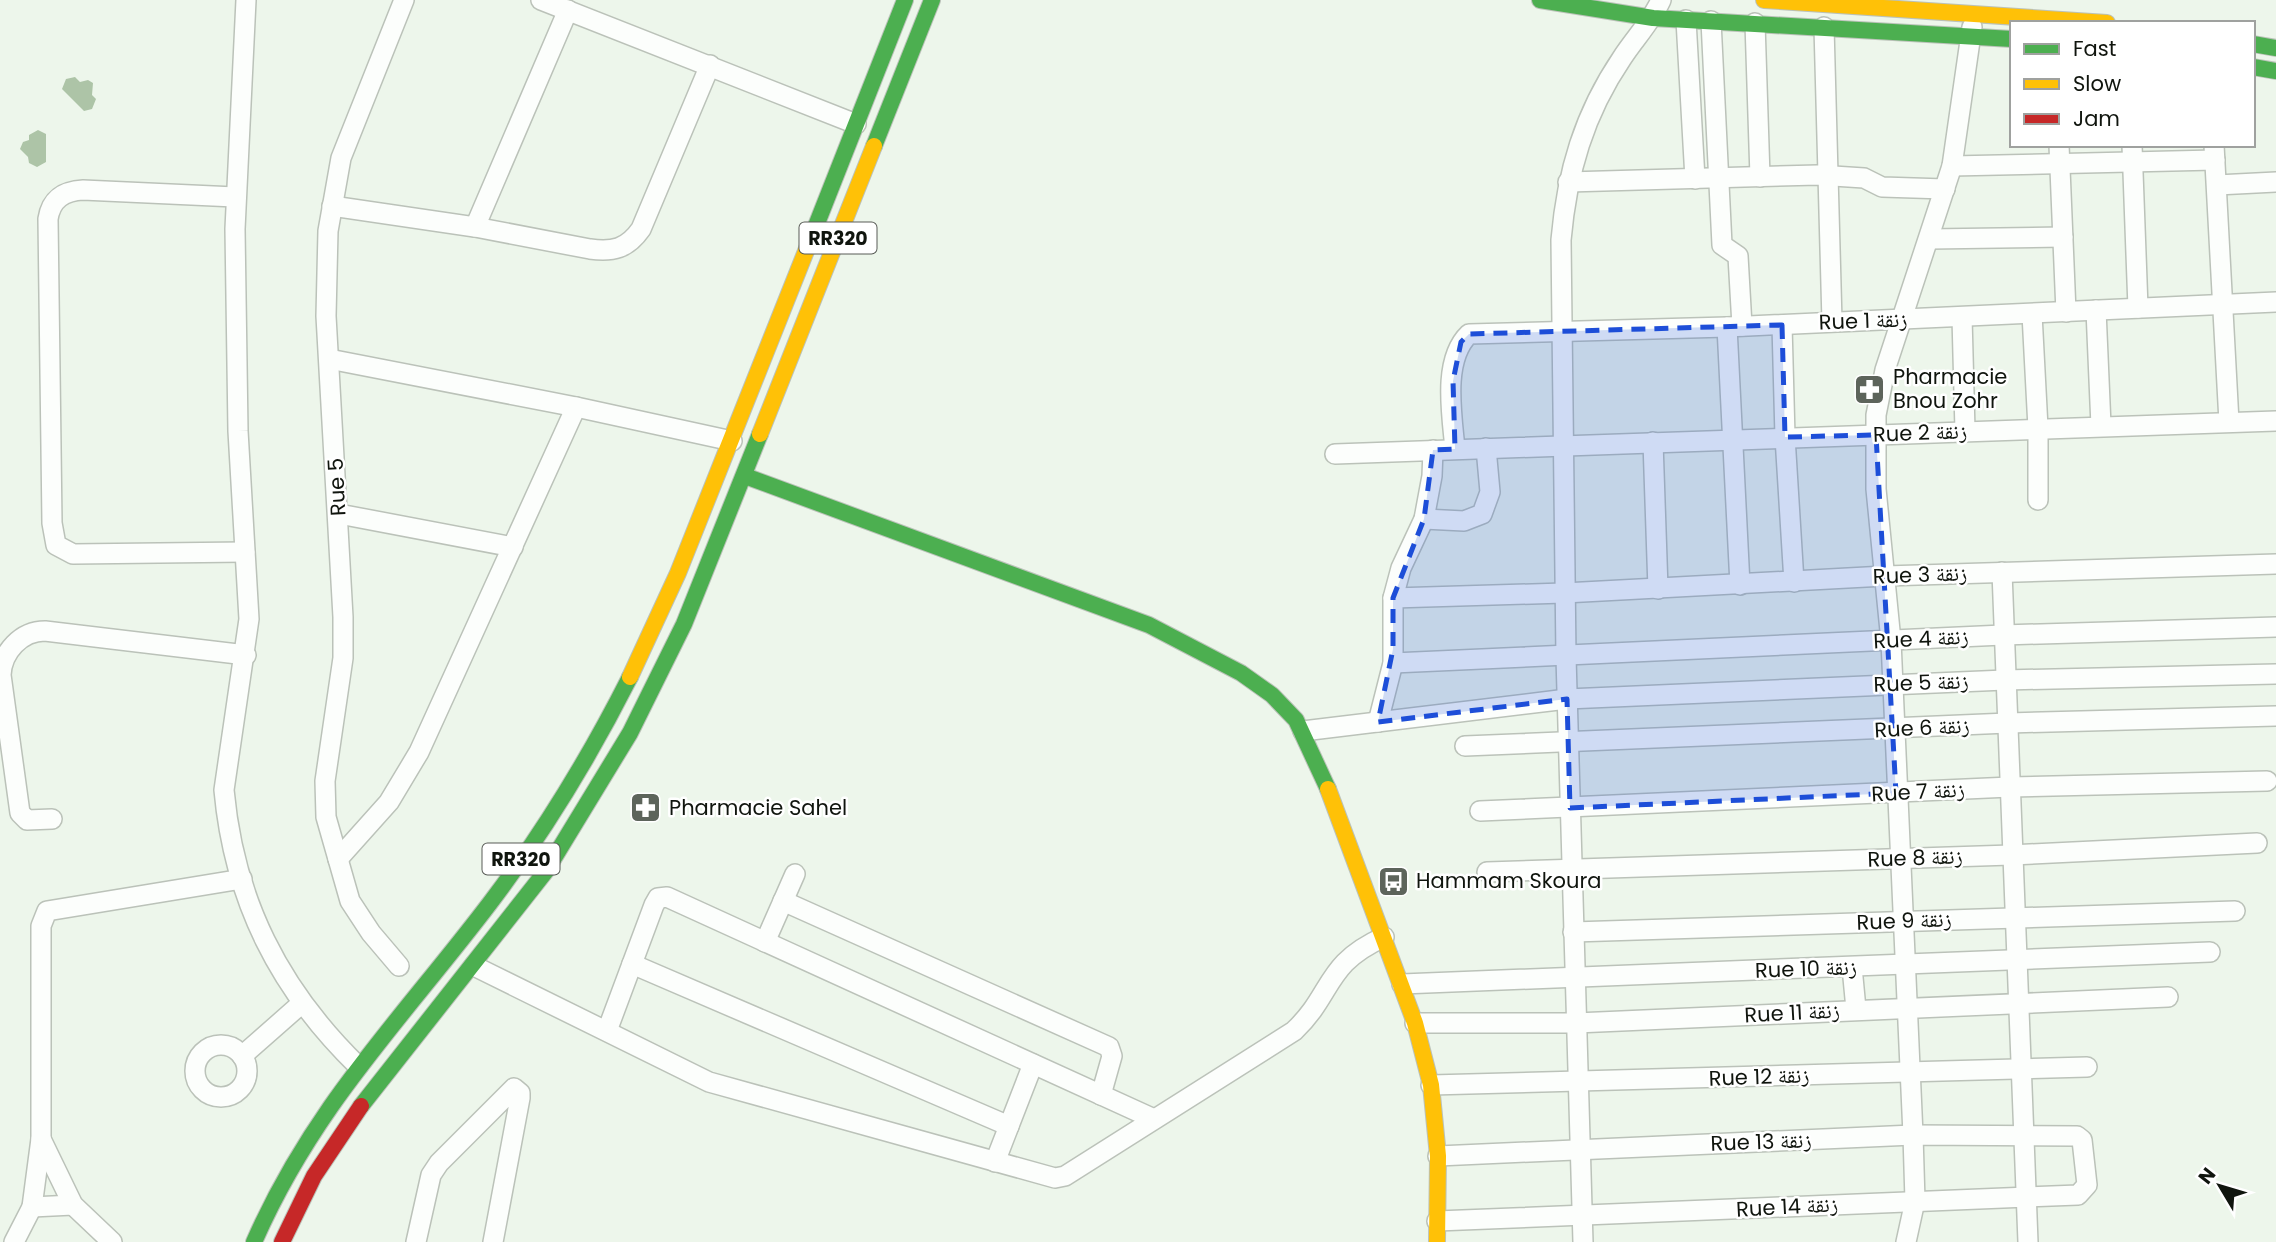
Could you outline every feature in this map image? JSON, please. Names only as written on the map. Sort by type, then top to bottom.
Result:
[{"type":"main road","name":"RR320","points":[[254,1242],[302,1146],[358,1066],[490,902],[563,797],[646,644],[732,441],[905,0]]},
{"type":"main road","name":"RR320","points":[[282,1242],[314,1176],[345,1126],[474,966],[546,871],[630,733],[674,649],[932,0]]},
{"type":"main road","points":[[1540,0],[1657,9],[1686,20],[2010,39]]},
{"type":"main road","points":[[1764,0],[1974,6],[2091,21]]},
{"type":"main road","points":[[2255,44],[2276,48]]},
{"type":"main road","points":[[2255,67],[2276,71]]},
{"type":"main road","points":[[745,476],[1149,625],[1241,673],[1272,695],[1303,731],[1415,1023],[1431,1085],[1438,1156],[1437,1242]]},
{"type":"street","points":[[246,0],[235,197],[238,431],[249,619],[224,790],[227,817],[242,879],[271,957],[301,1003],[358,1066]]},
{"type":"street","name":"Rue 5","points":[[399,966],[360,918],[350,901],[326,817],[325,798],[342,658],[339,514],[326,260],[341,158],[404,0]]},
{"type":"street","points":[[541,0],[856,124]]},
{"type":"street","points":[[1906,1242],[1915,1201],[1913,1135],[1891,641],[1876,489],[1875,435],[1879,394],[1952,166],[1974,6]]},
{"type":"street","points":[[1583,1242],[1564,593],[1561,240],[1577,146],[1590,112],[1622,57],[1657,9]]},
{"type":"street","points":[[475,227],[568,10]]},
{"type":"street","points":[[1686,20],[1695,178]]},
{"type":"street","points":[[1711,21],[1721,178],[1722,245],[1738,256],[1732,439],[1740,584]]},
{"type":"street","points":[[1755,23],[1760,177]]},
{"type":"street","points":[[1824,27],[1832,322]]},
{"type":"street","points":[[332,206],[475,227],[610,251],[633,241],[641,229],[710,65]]},
{"type":"street","points":[[1952,166],[2060,155],[2215,153],[2230,422]]},
{"type":"street","points":[[2132,154],[2138,308]]},
{"type":"street","points":[[2060,155],[2066,312]]},
{"type":"street","points":[[1569,182],[1828,176],[1864,178],[1882,187],[1945,189]]},
{"type":"street","points":[[2217,185],[2276,182]]},
{"type":"street","points":[[235,197],[83,190],[65,193],[52,206],[48,219],[52,523],[57,545],[73,554],[245,552]]},
{"type":"street","points":[[1930,239],[2063,237]]},
{"type":"street","name":"Rue 1 زنقة","points":[[1455,449],[1451,399],[1461,342],[1469,334],[1734,327],[2276,302]]},
{"type":"street","points":[[2096,310],[2101,426]]},
{"type":"street","points":[[2032,314],[2038,428],[2038,500]]},
{"type":"street","points":[[1962,317],[1965,431]]},
{"type":"street","points":[[1782,325],[1784,437],[1794,582]]},
{"type":"street","points":[[329,359],[576,407],[732,441]]},
{"type":"street","points":[[338,859],[389,802],[419,752],[576,407]]},
{"type":"street","name":"Rue 2 زنقة","points":[[1335,454],[2276,421]]},
{"type":"street","points":[[1653,442],[1658,589]]},
{"type":"street","points":[[1424,519],[1464,521],[1482,513],[1490,492],[1486,448]]},
{"type":"street","points":[[1378,722],[1393,663],[1393,598],[1401,568],[1424,519],[1432,476],[1433,450]]},
{"type":"street","points":[[339,514],[513,547]]},
{"type":"street","name":"Rue 3 زنقة","points":[[1393,598],[1658,589],[1885,576],[2276,564]]},
{"type":"street","points":[[2002,572],[2019,1068],[2028,1242]]},
{"type":"street","name":"Rue 4 زنقة","points":[[1393,663],[2003,635],[2276,628]]},
{"type":"street","points":[[52,819],[27,820],[20,813],[1,675],[3,662],[20,639],[32,632],[45,631],[246,654]]},
{"type":"street","name":"Rue 5 زنقة","points":[[1303,731],[1567,699],[2005,680],[2276,674]]},
{"type":"street","name":"Rue 6 زنقة","points":[[1465,746],[2008,723],[2276,716]]},
{"type":"street","name":"Rue 7 زنقة","points":[[1480,811],[2010,787],[2267,781]]},
{"type":"street","name":"Rue 8 زنقة","points":[[1487,872],[2011,855],[2257,843]]},
{"type":"street","points":[[765,942],[795,874]]},
{"type":"street","points":[[14,1242],[32,1207],[41,1139],[41,926],[47,911],[242,879]]},
{"type":"street","points":[[607,1031],[658,898],[667,897],[1154,1119]]},
{"type":"street","points":[[783,901],[1109,1047],[1112,1056],[1101,1095]]},
{"type":"street","name":"Rue 9 زنقة","points":[[1573,932],[2235,911]]},
{"type":"street","points":[[474,966],[718,1085],[1055,1178],[1065,1176],[1294,1031],[1304,1021],[1344,960],[1360,948],[1384,937]]},
{"type":"street","name":"Rue 10 زنقة","points":[[1402,984],[2210,952]]},
{"type":"street","points":[[632,964],[1009,1126]]},
{"type":"street","points":[[1852,967],[1856,1009]]},
{"type":"street","name":"Rue 11 زنقة","points":[[1415,1023],[1576,1023],[1908,1006],[2018,1005],[2168,997]]},
{"type":"street","points":[[242,1056],[301,1003]]},
{"type":"street","points":[[995,1161],[1034,1064]]},
{"type":"street","name":"Rue 12 زنقة","points":[[1431,1085],[2087,1067]]},
{"type":"street","points":[[416,1242],[431,1175],[439,1163],[514,1088],[520,1093],[520,1098],[493,1242]]},
{"type":"street","name":"Rue 13 زنقة","points":[[1438,1156],[1913,1135],[2077,1136],[2082,1140]]},
{"type":"street","points":[[41,1139],[73,1205],[112,1242]]},
{"type":"street","name":"Rue 14 زنقة","points":[[1437,1222],[2078,1195],[2087,1185],[2082,1140]]},
{"type":"street","points":[[32,1207],[73,1205]]},
{"type":"highlighted area","points":[[1782,325],[1785,437],[1876,435],[1896,793],[1570,808],[1567,699],[1378,722],[1393,649],[1393,598],[1424,519],[1433,450],[1455,449],[1453,381],[1461,342],[1469,334]]},
{"type":"shaded area","points":[[75,77],[80,82],[88,80],[93,83],[92,95],[96,99],[92,109],[84,111],[62,89],[66,79]]},
{"type":"shaded area","points":[[38,130],[46,134],[46,162],[37,167],[29,163],[28,157],[20,149],[23,142],[29,140],[29,135]]},
{"type":"traffic: fast","points":[[810,241],[905,0]]},
{"type":"traffic: fast","points":[[874,146],[932,0]]},
{"type":"traffic: fast","points":[[1540,0],[1653,18],[2010,39]]},
{"type":"traffic: fast","points":[[2255,44],[2276,48]]},
{"type":"traffic: fast","points":[[2255,67],[2276,71]]},
{"type":"traffic: fast","points":[[361,1106],[546,871],[630,733],[684,624],[760,434]]},
{"type":"traffic: fast","points":[[745,476],[1149,625],[1241,673],[1272,695],[1296,720],[1328,789]]},
{"type":"traffic: fast","points":[[254,1242],[278,1193],[332,1105],[510,876],[582,765],[630,677]]},
{"type":"traffic: slow","points":[[1764,0],[2077,21]]},
{"type":"traffic: slow","points":[[760,434],[874,146]]},
{"type":"traffic: slow","points":[[630,677],[678,573],[810,241]]},
{"type":"traffic: slow","points":[[1328,789],[1415,1023],[1431,1085],[1438,1156],[1437,1242]]},
{"type":"traffic: jam","points":[[282,1242],[314,1176],[361,1106]]},
{"type":"place","name":"Pharmacie Bnou Zohr","points":[[1870,389]]},
{"type":"place","name":"Pharmacie Sahel","points":[[646,808]]},
{"type":"place","name":"Hammam Skoura","points":[[1393,881]]}]
